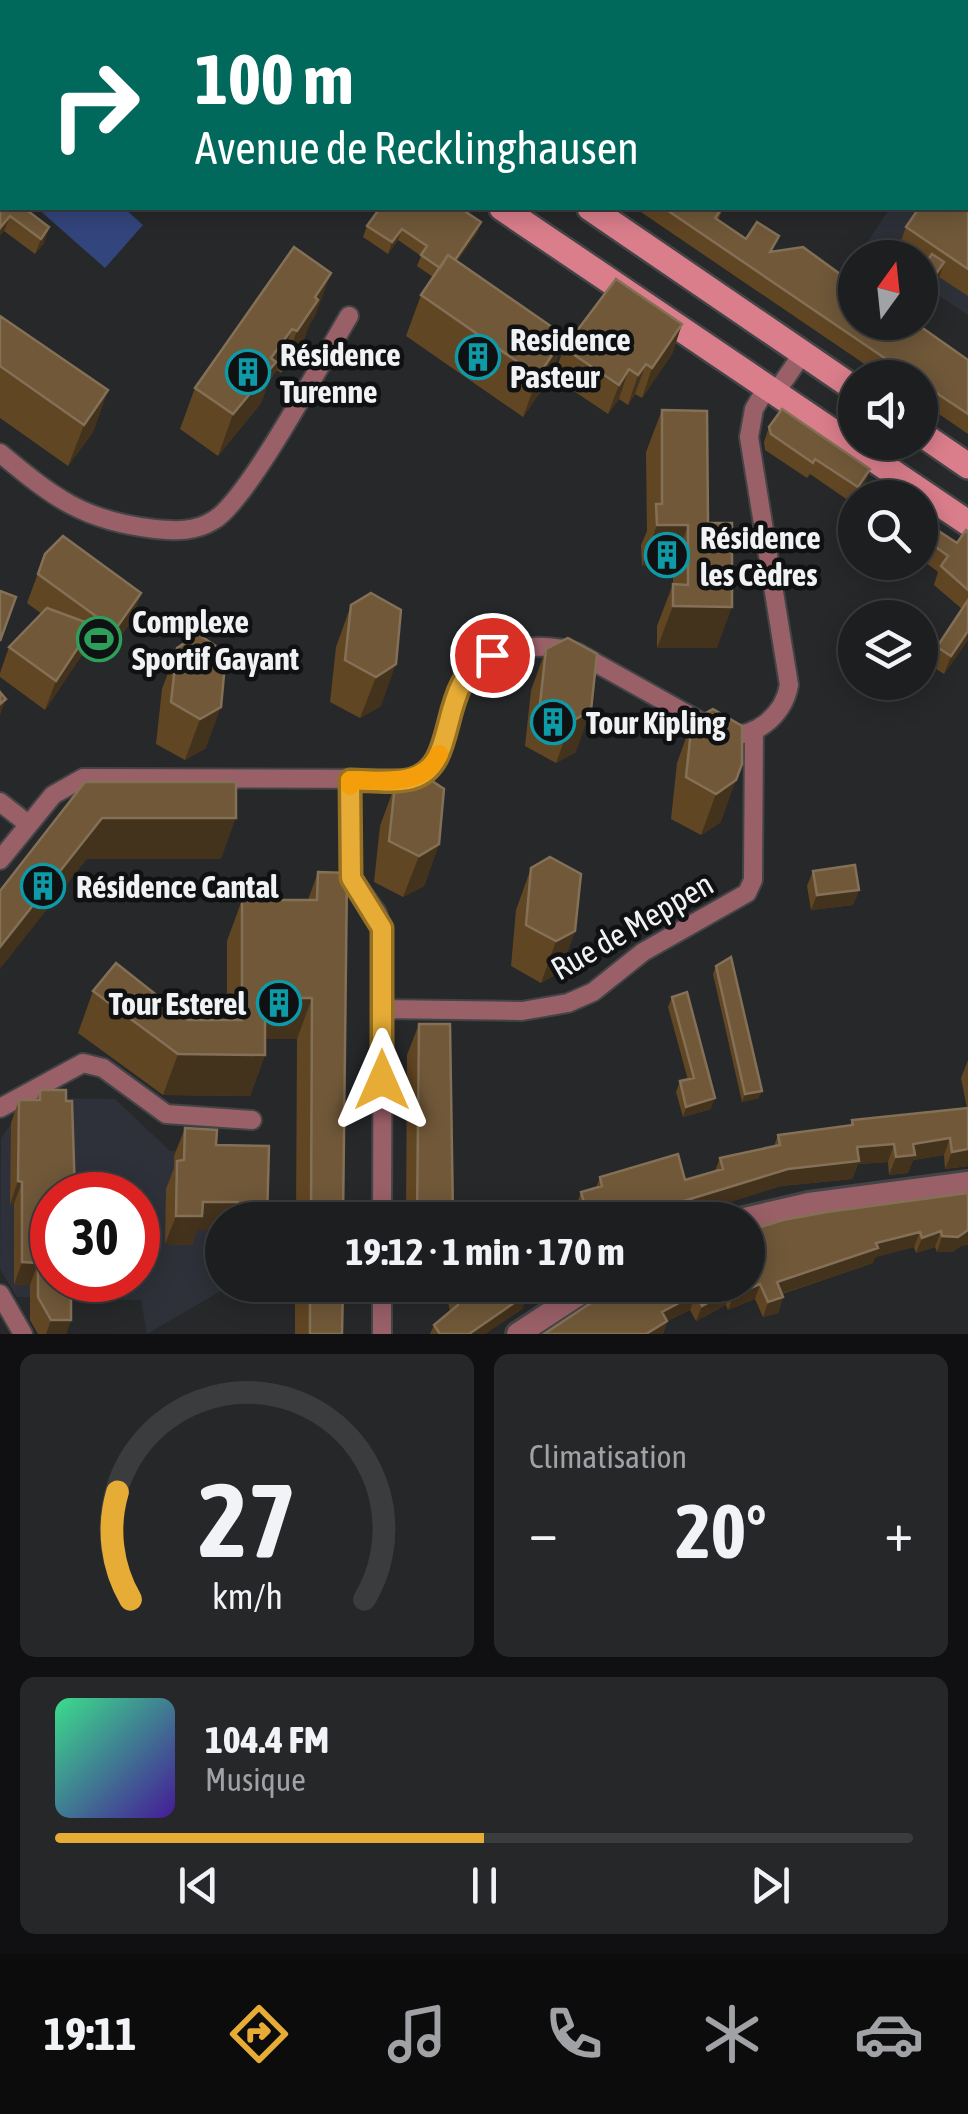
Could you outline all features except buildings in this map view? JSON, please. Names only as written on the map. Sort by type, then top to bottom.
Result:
[{"type":"main road","points":[[505,210],[968,523]]},
{"type":"main road","points":[[593,210],[838,377]]},
{"type":"main road","points":[[938,445],[968,466]]},
{"type":"street","points":[[0,453],[59,500],[96,520],[177,532],[201,526],[234,501],[349,316]]},
{"type":"street","points":[[0,860],[62,787],[84,778],[411,779],[429,769],[440,751],[463,676],[492,655],[528,647],[553,646],[578,653],[721,733],[738,736],[754,730],[777,712],[789,685],[749,437],[754,409],[802,353]]},
{"type":"street","name":"Rue de Meppen","points":[[382,1009],[522,1011],[568,1002],[606,983],[643,952],[747,893],[754,880],[754,730]]},
{"type":"street","points":[[350,780],[351,878],[380,920],[382,1202]]},
{"type":"street","points":[[0,802],[28,824]]},
{"type":"street","points":[[0,1108],[83,1063],[102,1068],[166,1114],[252,1120]]},
{"type":"street","points":[[765,1214],[830,1200],[968,1183]]},
{"type":"street","points":[[0,1294],[23,1334]]},
{"type":"street","points":[[382,1302],[382,1334]]},
{"type":"street","points":[[518,1334],[567,1302]]},
{"type":"shaded area","points":[[39,210],[126,210],[143,225],[105,268]]},
{"type":"shaded area","points":[[889,210],[968,210],[968,315],[938,295],[938,240],[868,240]]},
{"type":"shaded area","points":[[48,1098],[115,1099],[170,1151],[248,1153],[229,1202],[205,1202],[205,1300],[147,1334],[141,1302],[160,1302],[160,1172],[30,1172],[30,1297],[17,1297],[0,1269],[1,1139],[11,1123]]},
{"type":"slow traffic","points":[[350,786],[350,780],[411,779],[429,769],[439,754]]},
{"type":"place","name":"Residence Pasteur","points":[[478,357]]},
{"type":"place","name":"Résidence Turenne","points":[[248,372]]},
{"type":"place","name":"Résidence les Cèdres","points":[[667,555]]},
{"type":"place","name":"Complexe Sportif Gayant","points":[[99,639]]},
{"type":"place","name":"Tour Kipling","points":[[553,722]]},
{"type":"place","name":"Résidence Cantal","points":[[43,886]]},
{"type":"place","name":"Tour Esterel","points":[[279,1003]]},
{"type":"route","points":[[382,1080],[382,928],[351,878],[350,780],[411,779],[429,769],[440,751],[458,685],[472,666],[492,655]]}]
